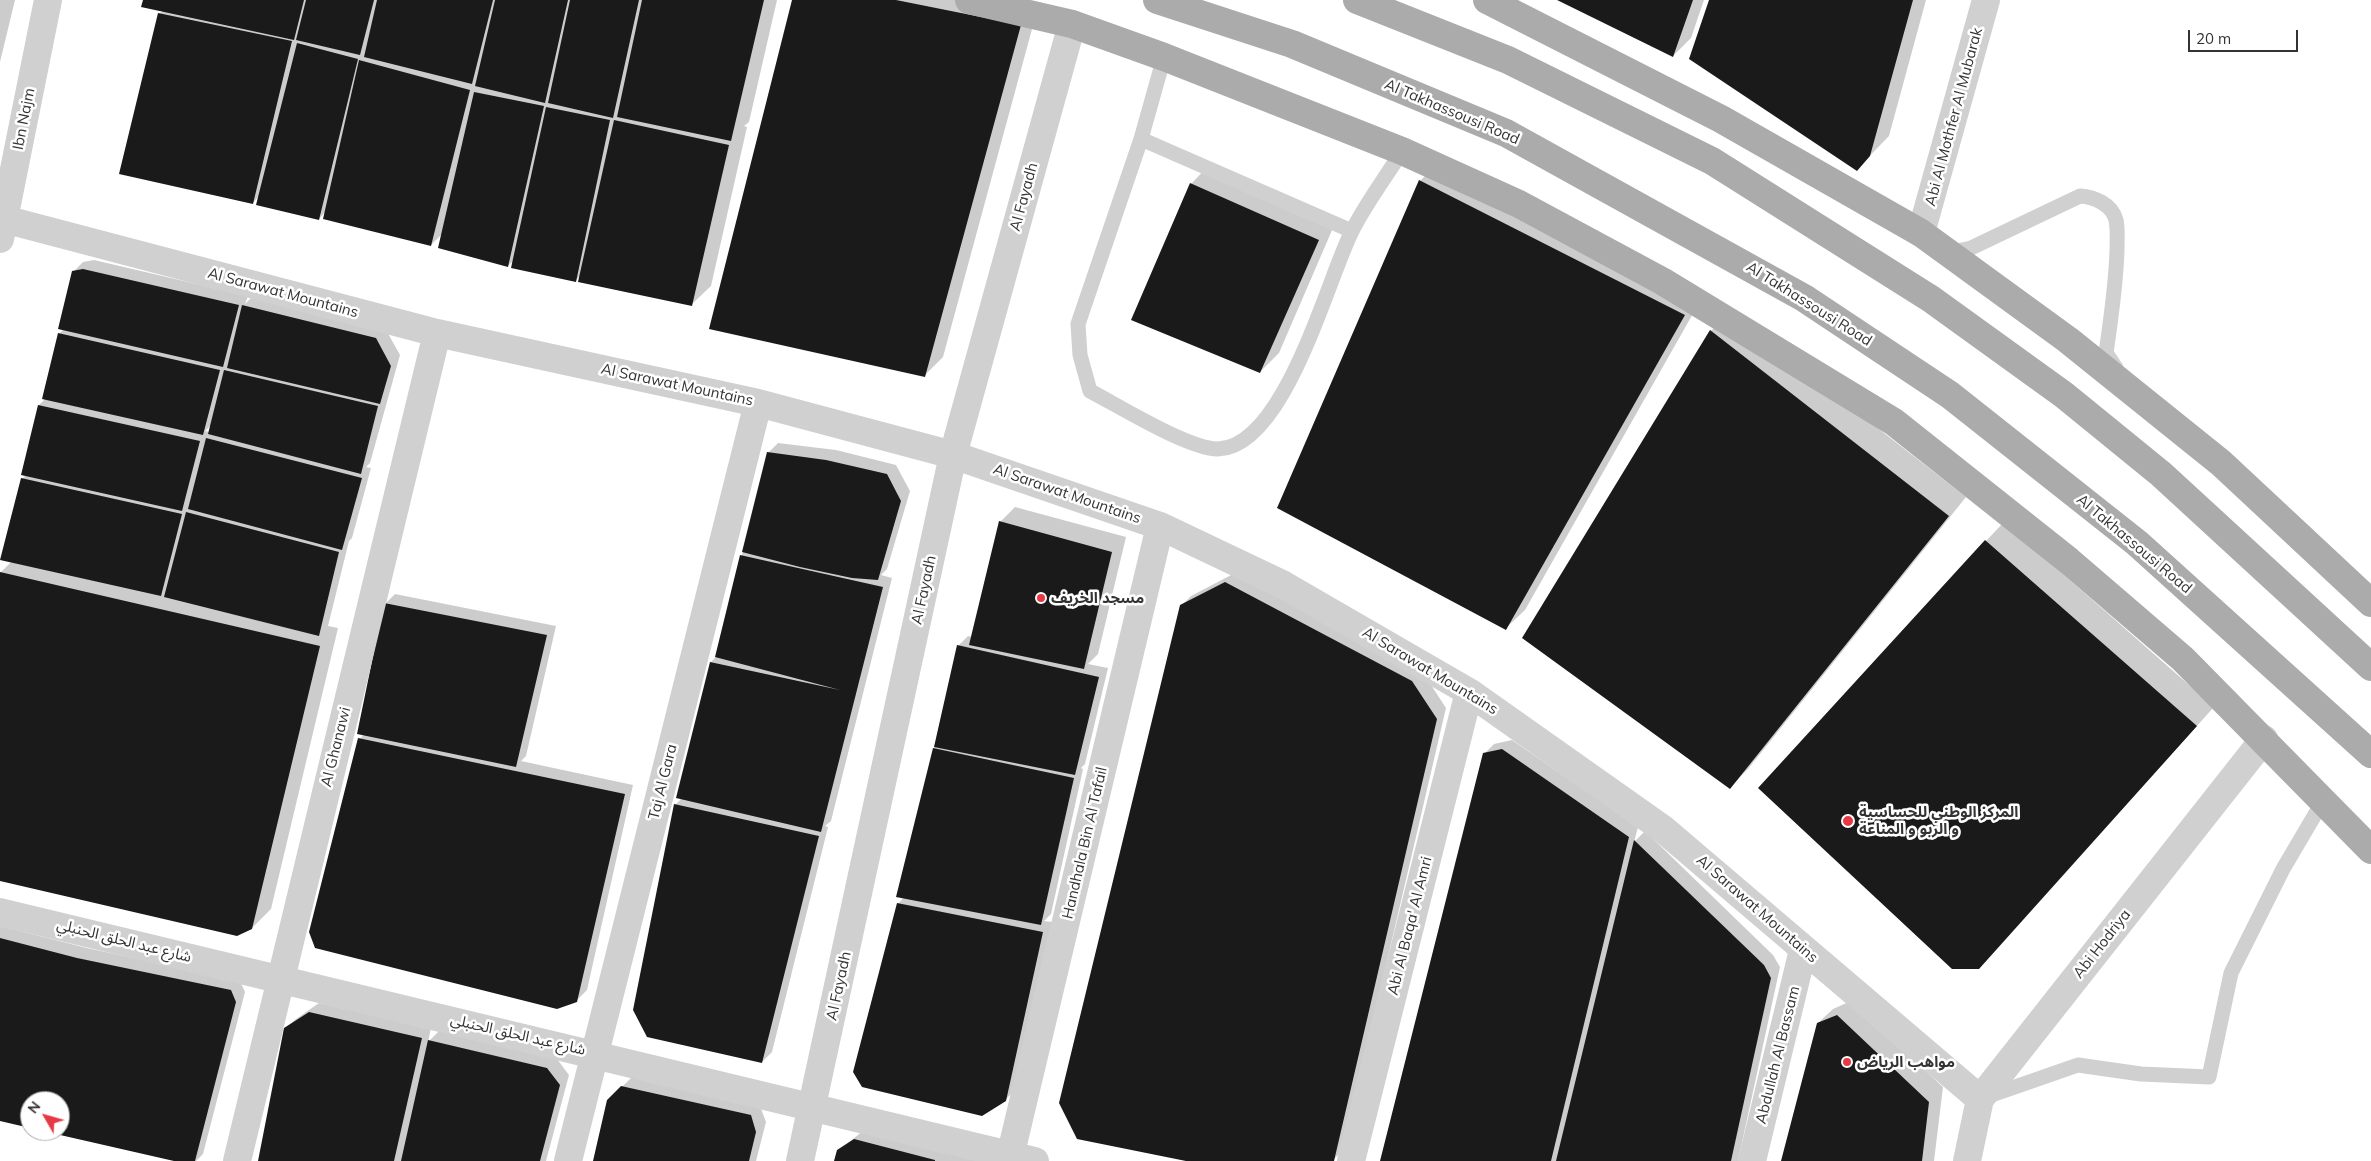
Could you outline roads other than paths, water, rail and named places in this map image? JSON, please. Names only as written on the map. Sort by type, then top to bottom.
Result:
[{"type":"main road","points":[[969,0],[1072,24],[1164,57],[1402,151],[1519,204],[1662,281],[1894,422],[2069,561],[2183,659],[2371,850]]},
{"type":"main road","name":"Al Takhassousi Road","points":[[1157,0],[1292,44],[1506,133],[1804,298],[1950,395],[2137,544],[2371,754]]},
{"type":"main road","points":[[1357,0],[1508,60],[1712,162],[1931,299],[2064,394],[2161,474],[2371,667]]},
{"type":"main road","points":[[1487,0],[1720,120],[1922,233],[2068,340],[2221,463],[2371,603]]},
{"type":"street","name":"Ibn Najm","points":[[1,226],[48,0]]},
{"type":"street","name":"Abi Al Mothfer Al Mubarak","points":[[1922,233],[1986,0]]},
{"type":"street","name":"Al Fayadh","points":[[800,1161],[953,455],[1072,24]]},
{"type":"street","name":"Al Sarawat Mountains","points":[[1,226],[437,333],[758,403],[953,455],[1160,526],[1284,585],[1469,692],[1663,829],[1980,1099]]},
{"type":"street","name":"Al Ghanawi","points":[[237,1161],[437,333]]},
{"type":"street","name":"Taj Al Gara","points":[[568,1161],[758,403]]},
{"type":"street","name":"Handhala Bin Al Tafail","points":[[1018,1159],[1160,526]]},
{"type":"street","name":"Abi Al Baqa' Al Amri","points":[[1351,1161],[1469,692]]},
{"type":"street","name":"Abi Hodriya","points":[[1967,1161],[1980,1099],[2264,740]]},
{"type":"street","name":"شارع عبد الحلق الحنبلي","points":[[0,912],[594,1054],[1018,1159]]},
{"type":"street","name":"Abdullah Al Bassam","points":[[1752,1161],[1804,950]]},
{"type":"lane","points":[[1164,57],[1141,139],[1078,324],[1080,355],[1090,391],[1185,441],[1218,449],[1240,442],[1264,420],[1279,399],[1318,320],[1352,232],[1402,151]]},
{"type":"lane","points":[[1141,139],[1352,232]]},
{"type":"lane","points":[[1948,253],[1971,248],[2080,196],[2093,196],[2116,219],[2117,234],[2113,307],[2106,353],[2139,397]]},
{"type":"lane","points":[[1980,1099],[2078,1065],[2141,1074],[2209,1077],[2230,973],[2283,869],[2323,801]]},
{"type":"place","name":"مسجد الخريف","points":[[1041,598]]},
{"type":"place","name":"المركز الوطني للحساسية و الربو و المناعة","points":[[1848,821]]},
{"type":"place","name":"مواهب الرياض","points":[[1847,1062]]}]
